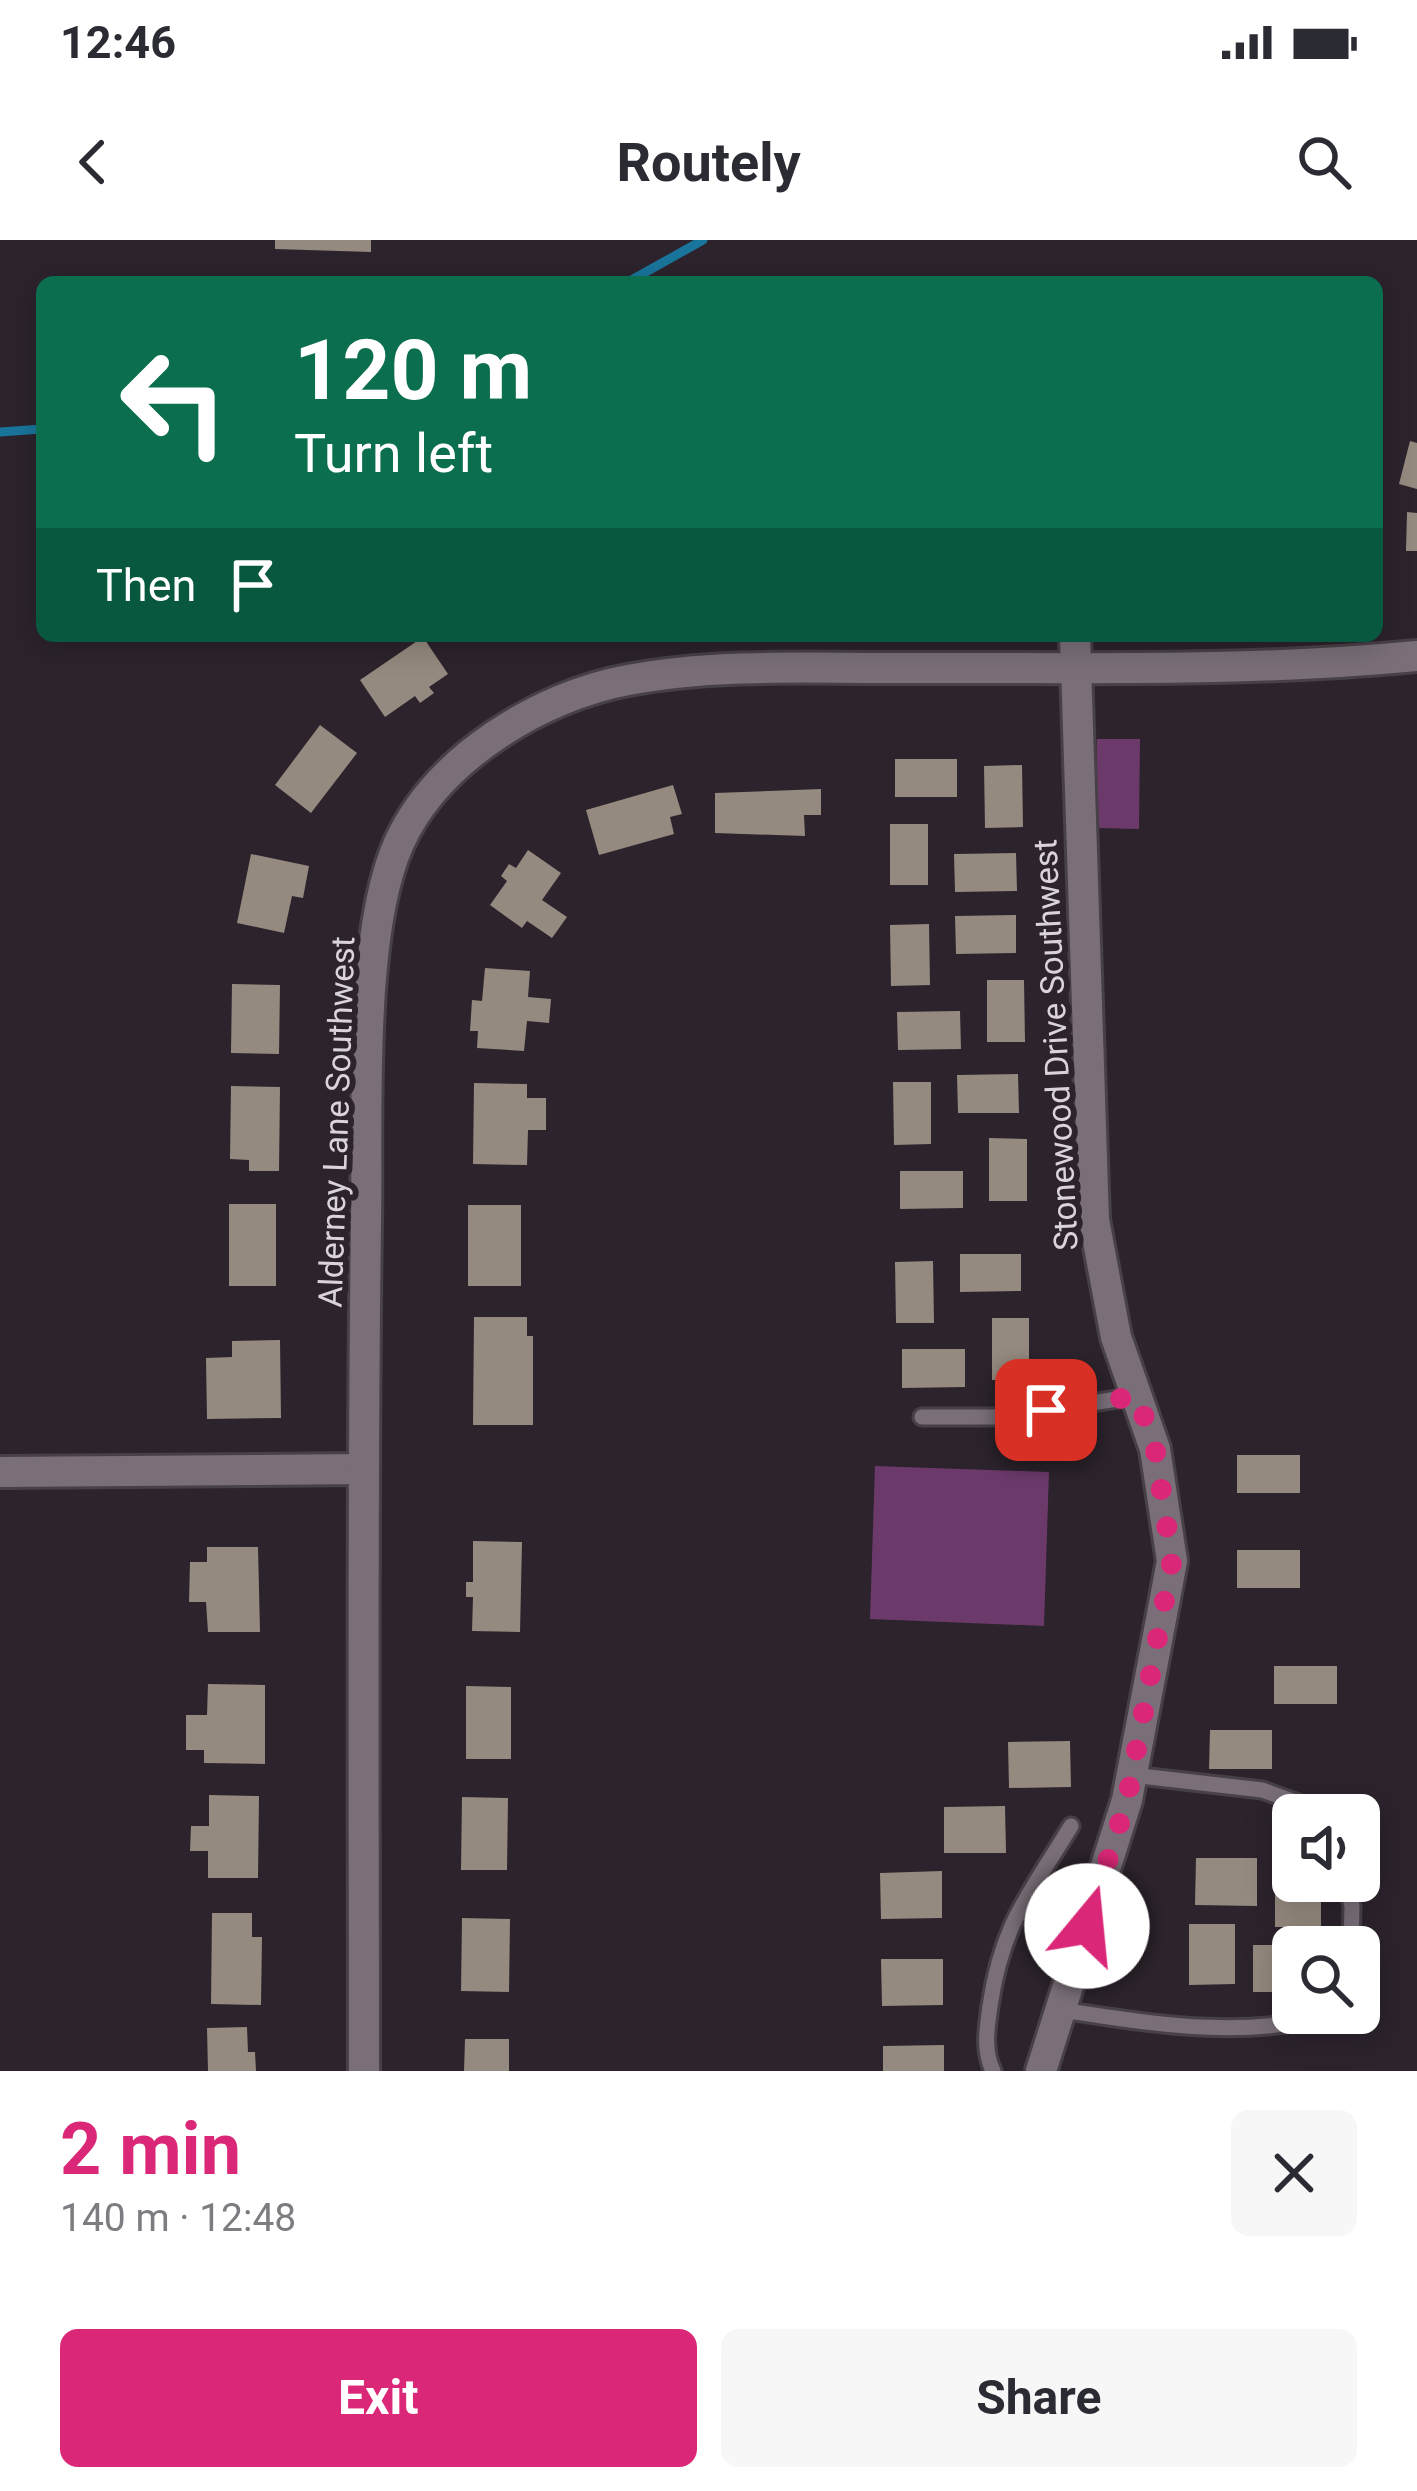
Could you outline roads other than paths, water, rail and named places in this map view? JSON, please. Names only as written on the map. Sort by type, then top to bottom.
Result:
[{"type":"street","name":"Alderney Lane Southwest","points":[[364,2071],[363,1469],[368,1071],[376,942],[385,884],[399,843],[449,774],[545,708],[628,680],[1074,651],[1276,666],[1417,656]]},
{"type":"street","name":"Stonewood Drive Southwest","points":[[1041,2071],[1132,1775],[1172,1561],[1155,1448],[1116,1337],[1094,1220],[1074,651]]},
{"type":"street","points":[[0,1472],[363,1469]]},
{"type":"lane","points":[[922,1418],[1000,1417],[1137,1396]]},
{"type":"lane","points":[[1132,1775],[1273,1794]]},
{"type":"lane","points":[[993,2071],[985,2037],[999,1949],[1029,1886],[1071,1826]]},
{"type":"lane","points":[[1061,2010],[1154,2024],[1272,2027]]},
{"type":"waterway","points":[[639,276],[703,240]]},
{"type":"waterway","points":[[0,432],[36,429]]}]
